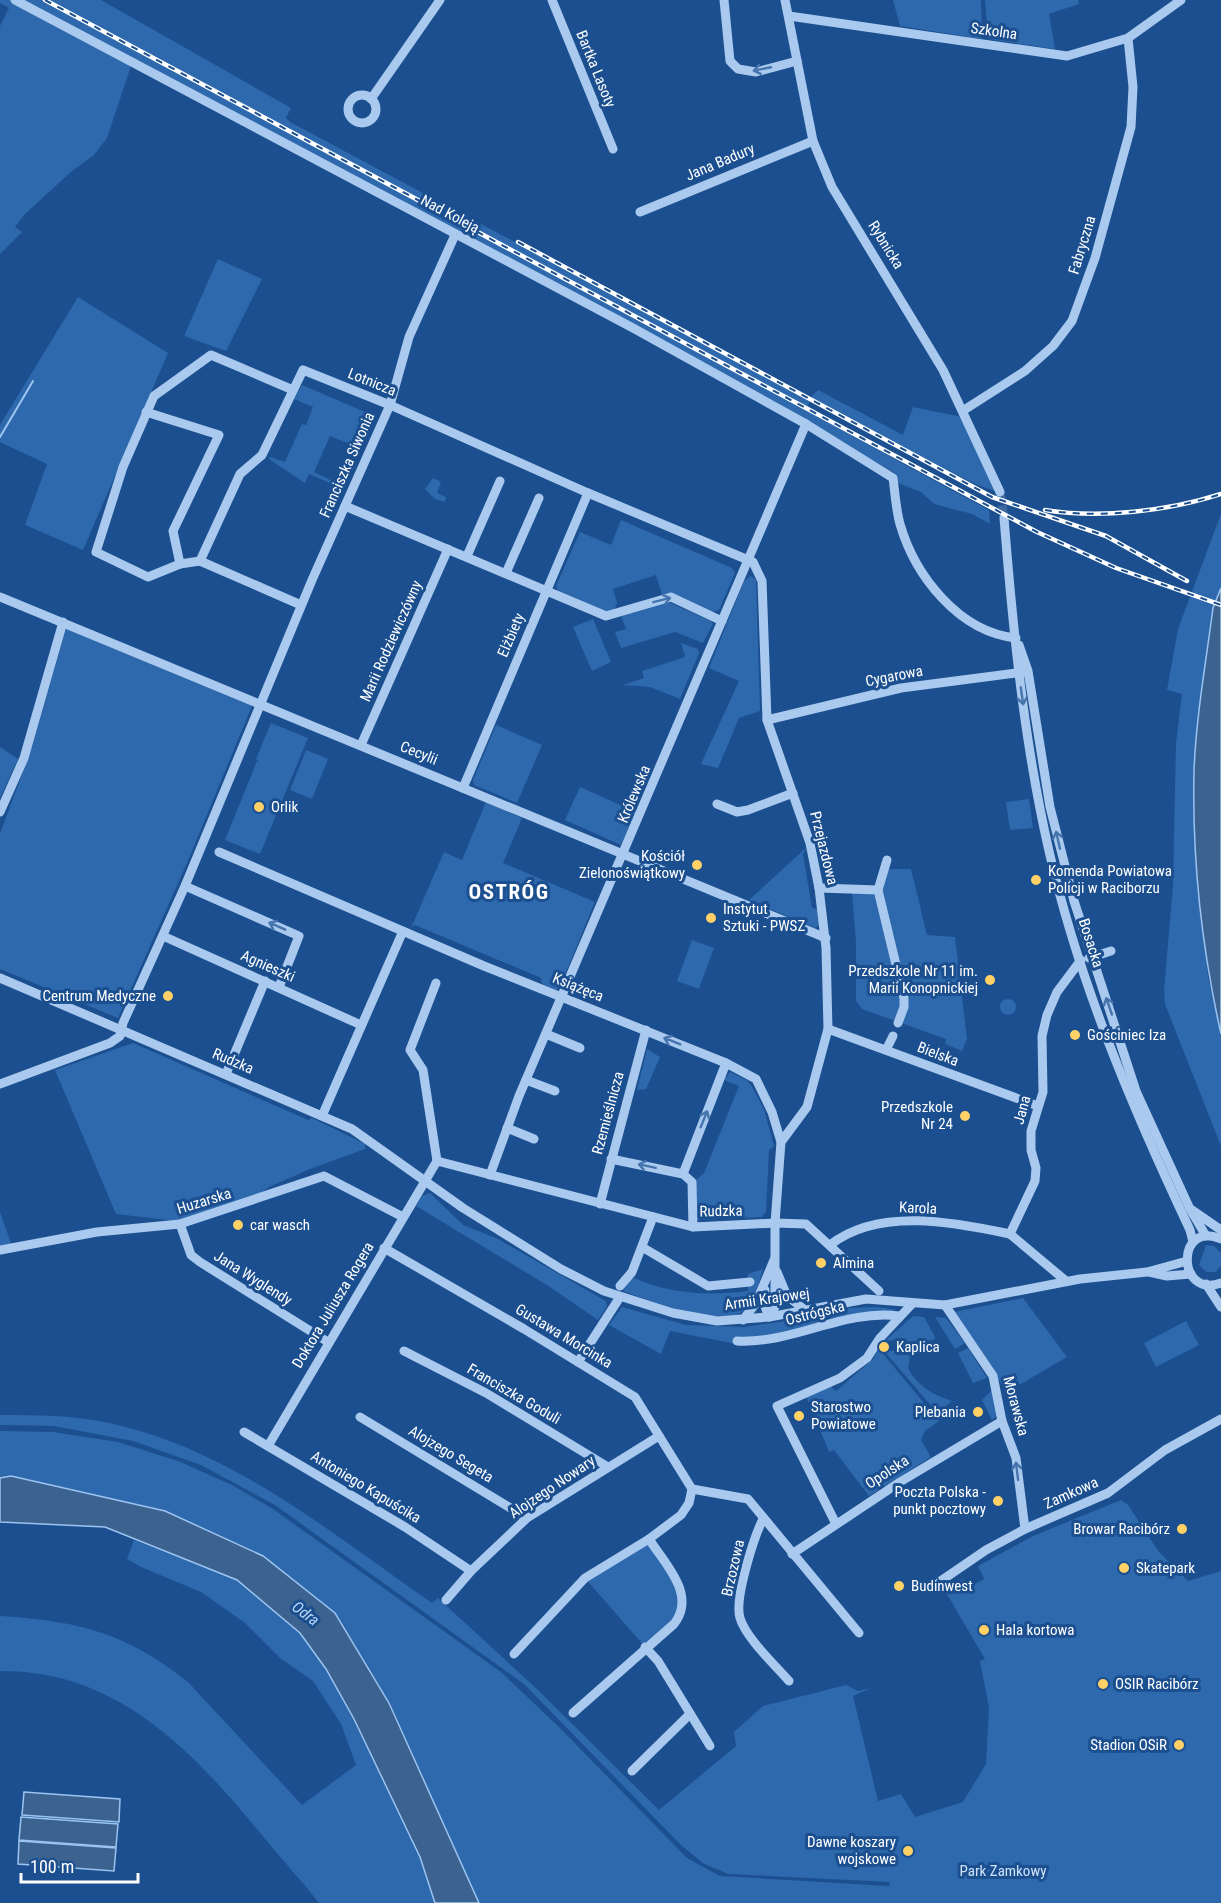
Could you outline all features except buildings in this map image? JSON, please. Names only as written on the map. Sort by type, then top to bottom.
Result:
[{"type":"street","name":"Nad Koleją","points":[[15,0],[633,328],[806,424],[893,478],[900,523],[913,555],[934,588],[962,617],[992,633],[1016,638]]},
{"type":"street","points":[[371,99],[440,0]]},
{"type":"street","name":"Bartka Lasoty","points":[[552,0],[613,149]]},
{"type":"street","points":[[724,0],[730,61],[738,69],[756,72],[797,61]]},
{"type":"street","name":"Rybnicka","points":[[785,0],[813,141],[832,188],[925,337],[964,410],[1000,492]]},
{"type":"street","name":"Szkolna","points":[[789,16],[1067,56],[1128,38],[1181,0]]},
{"type":"street","name":"Fabryczna","points":[[964,410],[1025,371],[1053,346],[1072,321],[1095,258],[1131,127],[1133,87],[1128,38]]},
{"type":"street","name":"Jana Badury","points":[[640,212],[813,141]]},
{"type":"street","name":"Franciszka Siwonia","points":[[122,1029],[185,886],[301,605],[390,405],[409,337],[455,235]]},
{"type":"street","points":[[200,561],[240,474],[262,455],[292,390],[211,355],[154,396],[123,467],[96,552],[148,577],[180,564],[200,561],[301,605]]},
{"type":"street","name":"Lotnicza","points":[[292,390],[303,370],[390,405],[588,493],[750,559]]},
{"type":"street","points":[[146,412],[219,435],[173,531],[180,564]]},
{"type":"street","name":"Królewska","points":[[490,1176],[526,1080],[625,854],[806,424]]},
{"type":"street","points":[[466,556],[500,481]]},
{"type":"street","name":"Elżbiety","points":[[463,788],[588,493]]},
{"type":"street","points":[[506,573],[538,498]]},
{"type":"street","points":[[345,506],[606,616],[670,597],[722,621]]},
{"type":"street","name":"Bosacka","points":[[1004,518],[1016,638],[1050,807],[1074,901],[1136,1091],[1190,1209],[1206,1236]]},
{"type":"street","name":"Marii Rodziewiczówny","points":[[362,746],[448,549]]},
{"type":"street","name":"Przejazdowa","points":[[750,559],[757,567],[762,581],[767,720],[810,843],[819,888],[825,938],[828,1029],[807,1107],[781,1142]]},
{"type":"street","name":"Cecylii","points":[[0,597],[825,938]]},
{"type":"street","points":[[0,812],[24,758],[63,622]]},
{"type":"street","name":"Bosacka","points":[[1024,672],[1049,852],[1081,960],[1124,1082],[1190,1230],[1193,1242]]},
{"type":"street","name":"Cygarowa","points":[[767,720],[901,688],[1024,672]]},
{"type":"street","points":[[717,804],[737,812],[793,793]]},
{"type":"street","name":"Książęca","points":[[219,852],[403,931],[726,1063],[756,1079],[772,1112],[781,1142],[775,1223],[775,1307],[769,1317]]},
{"type":"street","points":[[887,860],[878,890],[904,998],[904,1008],[898,1023]]},
{"type":"street","points":[[185,886],[299,936],[279,987]]},
{"type":"street","points":[[819,888],[878,890]]},
{"type":"street","points":[[322,1116],[403,931]]},
{"type":"street","name":"Agnieszki","points":[[163,936],[361,1025]]},
{"type":"street","points":[[1081,960],[1111,951]]},
{"type":"street","name":"Jana","points":[[1010,1234],[1035,1181],[1036,1168],[1031,1150],[1031,1131],[1043,1092],[1042,1036],[1047,1015],[1057,992],[1081,960]]},
{"type":"street","name":"Rudzka","points":[[0,978],[322,1116],[369,1139],[424,1180]]},
{"type":"street","points":[[226,1074],[265,981]]},
{"type":"street","points":[[424,1180],[437,1161],[423,1070],[410,1050],[435,983]]},
{"type":"street","points":[[0,1084],[110,1043],[120,1035],[122,1029]]},
{"type":"street","name":"Bielska","points":[[828,1029],[1038,1106]]},
{"type":"street","name":"Rzemieślnicza","points":[[600,1204],[646,1030]]},
{"type":"street","points":[[546,1034],[580,1048]]},
{"type":"street","points":[[886,1050],[892,1036]]},
{"type":"street","points":[[683,1174],[726,1063]]},
{"type":"street","points":[[526,1080],[555,1091]]},
{"type":"street","points":[[507,1128],[534,1139]]},
{"type":"street","points":[[611,1159],[683,1174],[692,1182],[693,1227]]},
{"type":"street","name":"Rudzka","points":[[437,1161],[693,1227],[775,1223],[806,1224],[879,1291]]},
{"type":"street","name":"Huzarska","points":[[0,1250],[97,1232],[180,1224],[325,1176],[403,1217]]},
{"type":"street","name":"Doktora Juliusza Rogera","points":[[268,1446],[424,1180]]},
{"type":"street","name":"Armii Krajowej","points":[[424,1180],[463,1208],[561,1269],[620,1297],[692,1318],[743,1320],[866,1299],[945,1305],[1066,1281],[1147,1272],[1186,1261]]},
{"type":"street","points":[[1190,1209],[1221,1230]]},
{"type":"street","points":[[620,1286],[630,1276],[653,1217]]},
{"type":"street","name":"Karola","points":[[830,1245],[846,1233],[861,1226],[900,1221],[928,1222],[1010,1234]]},
{"type":"street","name":"Jana Wyglendy","points":[[180,1224],[191,1255],[328,1342]]},
{"type":"street","points":[[1010,1234],[1066,1281]]},
{"type":"street","points":[[1221,1239],[1206,1236],[1193,1242],[1186,1261],[1191,1274],[1206,1284],[1221,1306]]},
{"type":"street","points":[[642,1247],[708,1286],[750,1282]]},
{"type":"street","name":"Gustawa Morcinka","points":[[384,1248],[635,1397],[692,1489]]},
{"type":"street","name":"Książęca","points":[[743,1320],[756,1304],[775,1262]]},
{"type":"street","name":"Książęca","points":[[775,1262],[787,1296],[805,1310]]},
{"type":"street","name":"Armii Krajowej","points":[[1147,1272],[1167,1276],[1191,1274]]},
{"type":"street","name":"Książęca","points":[[766,1278],[764,1304],[769,1317]]},
{"type":"street","points":[[1206,1284],[1221,1285]]},
{"type":"street","points":[[578,1362],[620,1297]]},
{"type":"street","points":[[836,1524],[777,1406],[840,1378],[867,1358],[899,1316],[912,1304]]},
{"type":"street","name":"Morawska","points":[[945,1305],[993,1376],[1002,1421],[1016,1458],[1025,1529]]},
{"type":"street","name":"Ostrógska","points":[[737,1341],[770,1340],[860,1318],[899,1316]]},
{"type":"street","name":"Franciszka Goduli","points":[[404,1351],[486,1393],[608,1467]]},
{"type":"street","name":"Alojzego Segeta","points":[[360,1417],[527,1518]]},
{"type":"street","name":"Zamkowa","points":[[929,1589],[986,1550],[1025,1529],[1108,1494],[1166,1450],[1221,1419]]},
{"type":"street","name":"Opolska","points":[[792,1554],[939,1457],[1002,1421]]},
{"type":"street","name":"Antoniego Kapuścika","points":[[244,1432],[405,1527],[471,1571]]},
{"type":"street","name":"Alojzego Nowary","points":[[446,1600],[471,1571],[527,1518],[659,1436]]},
{"type":"street","points":[[514,1654],[585,1578],[649,1539],[685,1512],[692,1489],[748,1499],[859,1633]]},
{"type":"street","name":"Brzozowa","points":[[763,1519],[757,1530],[739,1610],[746,1630],[789,1681]]},
{"type":"street","points":[[573,1713],[645,1647],[674,1624],[683,1613],[682,1590],[649,1539]]},
{"type":"street","points":[[645,1647],[658,1661],[710,1746]]},
{"type":"street","points":[[632,1771],[690,1714]]},
{"type":"green space","points":[[0,0],[101,0],[291,108],[286,118],[290,122],[809,399],[818,390],[903,435],[913,407],[962,417],[997,492],[975,484],[810,400],[808,406],[898,461],[989,510],[990,524],[972,514],[934,504],[921,492],[898,483],[895,473],[867,457],[131,66],[107,138],[94,155],[72,171],[25,214],[15,227],[22,232],[0,254],[0,26],[9,8],[0,3]]},
{"type":"green space","points":[[893,0],[981,0],[982,39],[900,26]]},
{"type":"green space","points":[[985,0],[1078,0],[1079,4],[1049,14],[1055,49],[988,39]]},
{"type":"green space","points":[[218,259],[262,279],[226,351],[184,336]]},
{"type":"green space","points":[[78,297],[168,353],[83,550],[25,525],[47,464],[0,442],[0,425]]},
{"type":"green space","points":[[302,385],[372,415],[374,420],[362,449],[330,436],[314,472],[343,486],[347,482],[340,498],[328,493],[332,484],[309,474],[305,483],[269,459],[270,457],[285,462],[302,424],[306,425],[313,407],[294,399]]},
{"type":"green space","points":[[433,478],[441,482],[437,493],[446,497],[445,502],[435,499],[425,489]]},
{"type":"green space","points":[[1221,514],[1221,588],[1213,608],[1194,770],[1195,834],[1208,977],[1221,1034],[1221,1146],[1165,1004],[1164,991],[1173,885],[1176,743],[1182,694],[1167,690],[1178,629]]},
{"type":"green space","points":[[621,520],[732,568],[735,573],[719,610],[712,612],[668,593],[662,595],[656,575],[613,589],[617,603],[614,611],[607,612],[558,591],[556,586],[580,532],[611,545]]},
{"type":"green space","points":[[751,576],[756,580],[760,711],[739,718],[718,768],[701,764],[739,681],[709,668],[744,581]]},
{"type":"green space","points":[[668,602],[711,621],[713,624],[703,643],[675,632],[621,648],[615,632],[626,629],[621,616]]},
{"type":"green space","points":[[593,619],[611,662],[592,671],[573,627]]},
{"type":"green space","points":[[66,629],[252,706],[187,863],[118,1018],[0,969],[0,834],[33,744]]},
{"type":"green space","points":[[681,643],[698,649],[699,653],[680,699],[650,687],[623,685],[644,678],[642,671],[685,657]]},
{"type":"green space","name":"Orlik","points":[[271,723],[308,738],[260,854],[225,840],[257,761],[259,761],[256,759]]},
{"type":"green space","points":[[496,725],[542,745],[517,803],[474,785],[473,780]]},
{"type":"green space","points":[[0,747],[18,759],[0,798]]},
{"type":"green space","points":[[306,750],[328,759],[312,799],[290,790]]},
{"type":"green space","points":[[580,787],[636,812],[621,845],[565,820]]},
{"type":"green space","points":[[1029,799],[1033,828],[1010,830],[1006,802]]},
{"type":"green space","points":[[486,802],[522,818],[503,863],[595,902],[557,990],[542,984],[541,978],[415,925],[411,928],[444,852],[462,860]]},
{"type":"green space","points":[[807,847],[803,854],[812,908],[817,909],[819,925],[815,928],[749,900]]},
{"type":"green space","points":[[887,869],[911,869],[927,935],[955,937],[967,1039],[962,1051],[945,1044],[946,1039],[862,1009],[856,1001],[856,942],[852,893],[872,893],[881,899]]},
{"type":"green space","points":[[692,940],[714,948],[699,989],[677,981]]},
{"type":"green space","points":[[1008,999],[1016,1007],[1008,1015],[1000,1007]]},
{"type":"green space","points":[[133,1043],[308,1120],[312,1118],[365,1144],[365,1149],[269,1187],[252,1199],[176,1221],[116,1214],[55,1070]]},
{"type":"green space","points":[[647,1049],[660,1057],[646,1089],[637,1090]]},
{"type":"green space","points":[[730,1072],[748,1081],[752,1087],[764,1109],[774,1146],[769,1150],[766,1212],[761,1217],[697,1220],[695,1181],[704,1173],[739,1086],[724,1080]]},
{"type":"green space","points":[[430,1193],[463,1225],[496,1238],[606,1301],[607,1306],[598,1320],[550,1287],[416,1206],[422,1196]]},
{"type":"green space","points":[[0,1212],[14,1252],[0,1255]]},
{"type":"green space","points":[[1206,1245],[1214,1246],[1221,1253],[1221,1266],[1215,1272],[1206,1272],[1199,1265]]},
{"type":"green space","points":[[763,1269],[756,1295],[751,1304],[737,1314],[723,1316],[687,1312],[623,1291],[632,1277],[660,1287],[689,1292],[748,1291],[748,1274]]},
{"type":"green space","points":[[1023,1298],[1067,1357],[1007,1392],[954,1312]]},
{"type":"green space","points":[[622,1307],[686,1325],[744,1327],[799,1319],[827,1320],[848,1308],[877,1307],[897,1310],[736,1344],[670,1331],[661,1354],[609,1325]]},
{"type":"green space","points":[[913,1316],[924,1317],[935,1337],[934,1340],[902,1343],[897,1340],[885,1341]]},
{"type":"green space","points":[[935,1317],[946,1318],[965,1343],[955,1349]]},
{"type":"green space","points":[[1186,1321],[1199,1345],[1156,1367],[1144,1343]]},
{"type":"green space","points":[[912,1347],[908,1368],[926,1389],[952,1401],[943,1408],[934,1409],[885,1352]]},
{"type":"green space","points":[[968,1348],[987,1378],[973,1383],[958,1353]]},
{"type":"green space","points":[[879,1349],[939,1421],[925,1431],[921,1440],[931,1457],[869,1496],[834,1450],[829,1452],[806,1396],[830,1386],[836,1391],[873,1359]]},
{"type":"green space","points":[[992,1390],[997,1416],[992,1420],[982,1400]]},
{"type":"green space","name":"Park Zamkowy","points":[[0,1415],[82,1418],[154,1435],[197,1452],[278,1496],[432,1603],[438,1598],[538,1690],[659,1810],[736,1746],[734,1732],[763,1706],[846,1685],[858,1691],[871,1688],[853,1696],[878,1801],[901,1794],[915,1817],[963,1802],[986,1764],[989,1708],[980,1661],[985,1659],[944,1589],[963,1579],[968,1588],[984,1579],[978,1566],[1033,1536],[1121,1500],[1128,1505],[1159,1552],[1188,1581],[1221,1571],[1221,1903],[479,1903],[390,1703],[338,1616],[263,1556],[165,1511],[11,1476],[0,1478],[0,1431],[53,1432],[118,1442],[178,1461],[232,1485],[273,1509],[501,1672],[559,1727],[687,1858],[720,1876],[889,1886],[890,1882],[729,1874],[704,1864],[681,1845],[524,1684],[275,1505],[201,1465],[133,1441],[54,1426],[0,1425]]},
{"type":"green space","points":[[649,1539],[682,1590],[683,1613],[645,1647],[585,1578]]},
{"type":"green space","points":[[134,1540],[237,1580],[300,1633],[326,1669],[354,1719],[420,1857],[435,1903],[319,1903],[212,1778],[183,1749],[152,1724],[119,1702],[83,1685],[43,1675],[0,1671],[0,1616],[53,1621],[100,1632],[143,1651],[188,1682],[302,1805],[356,1765],[341,1724],[313,1681],[280,1658],[245,1623],[201,1592],[127,1559]]},
{"type":"water","points":[[1221,588],[1221,1034],[1208,969],[1200,903],[1195,837],[1194,771],[1199,710],[1213,608]]},
{"type":"water","name":"Odra","points":[[11,1476],[165,1511],[263,1556],[335,1613],[389,1703],[479,1903],[435,1903],[420,1857],[354,1719],[326,1669],[300,1633],[237,1580],[105,1527],[0,1522],[0,1478]]},
{"type":"water","points":[[24,1792],[120,1799],[119,1822],[22,1815]]},
{"type":"water","points":[[21,1817],[118,1824],[116,1847],[19,1840]]},
{"type":"water","points":[[19,1841],[116,1848],[114,1871],[18,1864]]},
{"type":"waterway","points":[[0,437],[33,381]]},
{"type":"tunnel","points":[[1000,492],[1004,518]]},
{"type":"railway","points":[[45,0],[1037,532],[1116,568],[1221,605]]},
{"type":"railway","points":[[518,242],[992,497],[1106,536],[1187,581]]},
{"type":"railway","points":[[1045,510],[1088,514],[1134,512],[1179,505],[1221,494]]},
{"type":"place","name":"Orlik","points":[[259,807]]},
{"type":"place","name":"Kościół Zielonoświątkowy","points":[[697,865]]},
{"type":"place","name":"Komenda Powiatowa Policji w Raciborzu","points":[[1036,880]]},
{"type":"place","name":"Instytut Sztuki - PWSZ","points":[[711,918]]},
{"type":"place","name":"Przedszkole Nr 11 im. Marii Konopnickiej","points":[[990,980]]},
{"type":"place","name":"Centrum Medyczne","points":[[168,996]]},
{"type":"place","name":"Gościniec Iza","points":[[1075,1035]]},
{"type":"place","name":"Przedszkole Nr 24","points":[[965,1116]]},
{"type":"place","name":"car wasch","points":[[238,1225]]},
{"type":"place","name":"Almina","points":[[821,1263]]},
{"type":"place","name":"Kaplica","points":[[884,1347]]},
{"type":"place","name":"Plebania","points":[[978,1412]]},
{"type":"place","name":"Starostwo Powiatowe","points":[[799,1416]]},
{"type":"place","name":"Poczta Polska - punkt pocztowy","points":[[998,1501]]},
{"type":"place","name":"Browar Racibórz","points":[[1182,1529]]},
{"type":"place","name":"Skatepark","points":[[1124,1568]]},
{"type":"place","name":"Budinwest","points":[[899,1586]]},
{"type":"place","name":"Hala kortowa","points":[[984,1630]]},
{"type":"place","name":"OSIR Racibórz","points":[[1103,1684]]},
{"type":"place","name":"Stadion OSiR","points":[[1179,1745]]},
{"type":"place","name":"Dawne koszary wojskowe","points":[[908,1851]]},
{"type":"district","name":"OSTRÓG","points":[[509,892]]}]
